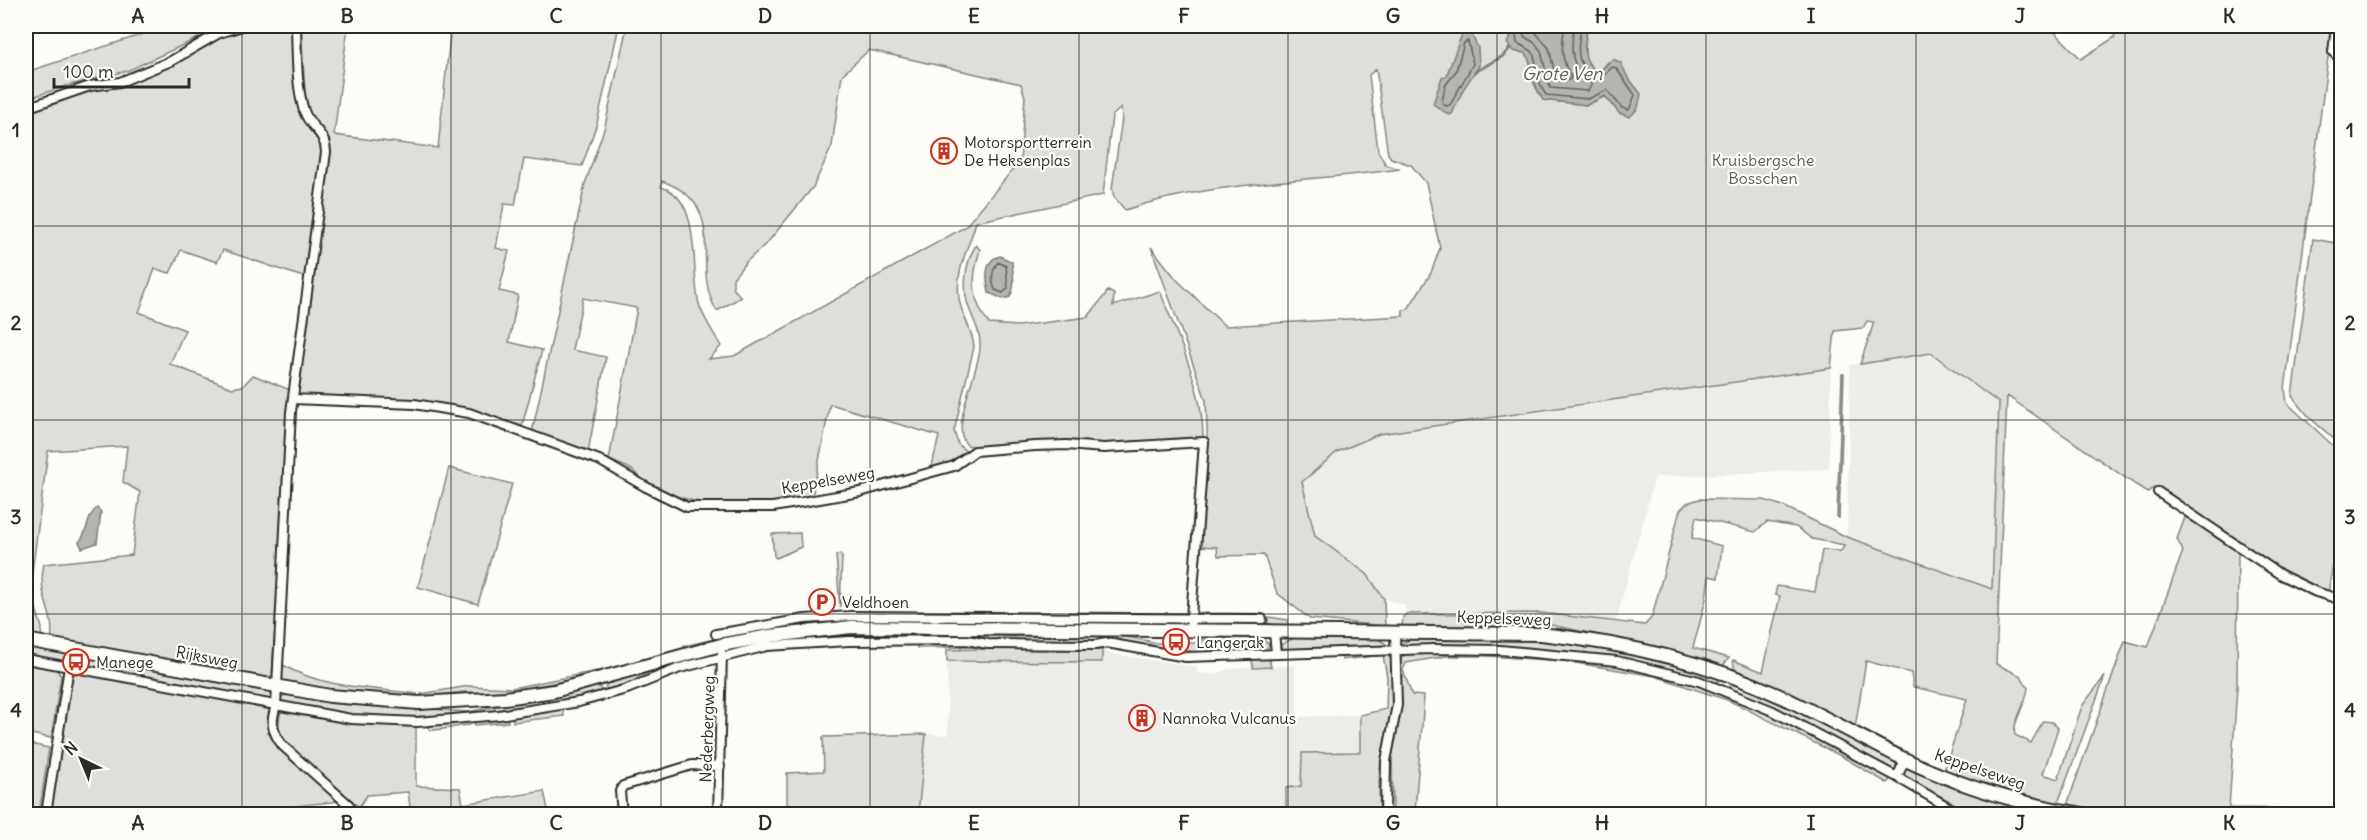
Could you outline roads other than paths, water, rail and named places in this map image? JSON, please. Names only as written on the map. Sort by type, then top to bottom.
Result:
[{"type":"main road","name":"Keppelseweg","points":[[463,700],[534,694],[601,679],[720,645],[817,624],[852,627],[1190,625],[1274,632],[1541,634],[1589,639],[1690,661],[1781,696],[1905,760],[1990,793],[2061,813],[2082,814]]},
{"type":"main road","name":"Rijksweg","points":[[26,640],[277,687],[364,700],[419,703],[463,700]]},
{"type":"street","points":[[26,108],[90,86],[120,82],[171,61],[210,38],[242,26]]},
{"type":"street","points":[[296,26],[301,99],[305,115],[325,139],[326,152],[294,381],[274,734],[349,805]]},
{"type":"street","points":[[2336,26],[2333,52],[2342,60]]},
{"type":"street","name":"Keppelseweg","points":[[293,399],[414,404],[469,413],[599,460],[687,507],[773,507],[860,492],[954,466],[975,451],[1035,446],[1066,445],[1104,448],[1204,442],[1190,625],[1262,619]]},
{"type":"street","points":[[2158,492],[2281,575],[2316,592],[2342,600]]},
{"type":"street","points":[[1274,632],[1276,653]]},
{"type":"street","points":[[1385,814],[1386,761],[1397,705],[1395,632]]},
{"type":"street","name":"Keppelseweg","points":[[276,706],[351,719],[418,722],[539,710],[604,695],[680,668],[720,645],[766,646],[849,641],[967,640],[988,644],[1095,645],[1107,643],[1186,657],[1276,653],[1500,650],[1617,661],[1671,673],[1723,690],[1773,711],[1897,777],[1960,814]]},
{"type":"street","name":"Nederbergweg","points":[[718,814],[720,645]]},
{"type":"street","points":[[26,658],[276,706]]},
{"type":"street","points":[[46,814],[69,666]]},
{"type":"street","points":[[1723,690],[1728,675]]},
{"type":"street","points":[[601,679],[604,695]]},
{"type":"street","points":[[1897,777],[1905,760]]},
{"type":"street","points":[[622,814],[620,791],[623,786],[692,765],[720,766]]},
{"type":"water","name":"Grote Ven","points":[[1465,26],[1470,26],[1478,48],[1479,66],[1464,88],[1452,114],[1449,115],[1433,104],[1442,77],[1446,77]]},
{"type":"water","name":"Grote Ven","points":[[1501,26],[1587,26],[1585,52],[1589,64],[1600,71],[1613,59],[1621,63],[1627,76],[1641,94],[1638,108],[1630,117],[1619,113],[1605,96],[1587,105],[1543,100],[1537,89],[1526,53],[1513,51],[1507,43],[1511,37]]},
{"type":"water","points":[[1000,256],[1012,262],[1014,284],[1010,297],[1003,299],[989,293],[987,282],[988,266]]},
{"type":"water","points":[[1842,374],[1844,374],[1839,518],[1837,517]]},
{"type":"water","points":[[97,508],[101,512],[97,543],[82,548],[79,542],[93,511]]},
{"type":"waterway","points":[[1475,72],[1503,56],[1510,48]]},
{"type":"place","name":"Motorsportterrein De Heksenplas","points":[[944,151]]},
{"type":"place","name":"Veldhoen","points":[[822,602]]},
{"type":"place","name":"Langerak","points":[[1176,642]]},
{"type":"place","name":"Manege","points":[[76,662]]},
{"type":"place","name":"Nannoka Vulcanus","points":[[1142,718]]},
{"type":"park label","name":"Kruisbergsche Bosschen","points":[[1763,169]]}]
